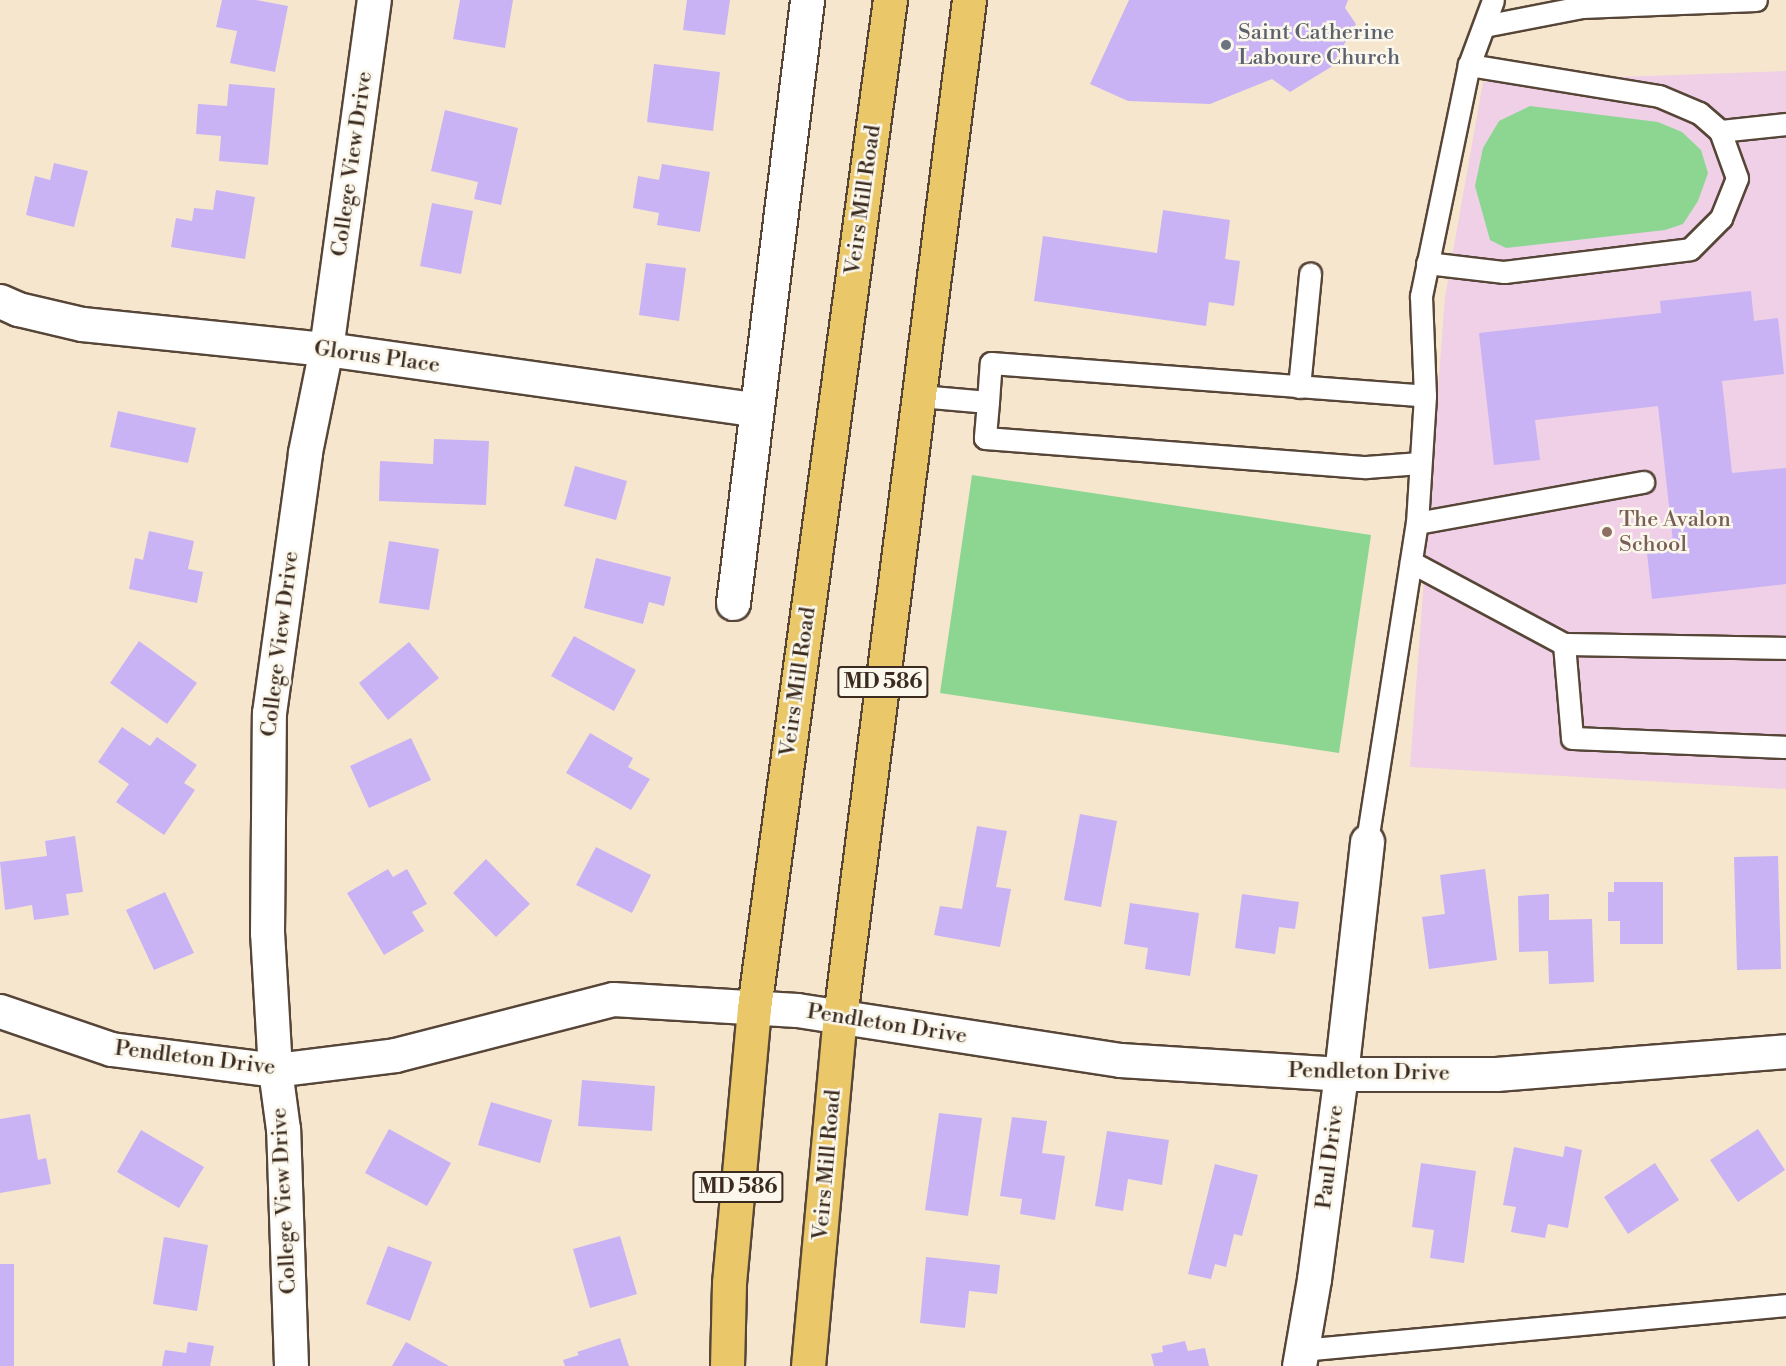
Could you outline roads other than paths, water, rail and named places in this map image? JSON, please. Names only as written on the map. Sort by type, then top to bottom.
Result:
[{"type":"main road","name":"Veirs Mill Road","points":[[727,1366],[729,1282],[754,1008],[890,0]]},
{"type":"main road","name":"Veirs Mill Road","points":[[808,1366],[840,1017],[969,0]]},
{"type":"street","name":"College View Drive","points":[[291,1366],[283,1129],[275,1070],[267,933],[269,713],[305,452],[326,349],[374,0]]},
{"type":"street","points":[[732,603],[807,0]]},
{"type":"street","name":"Glorus Place","points":[[0,301],[18,309],[82,324],[326,349],[755,409]]},
{"type":"street","name":"Paul Drive","points":[[1300,1358],[1314,1279],[1341,1074],[1367,841]]},
{"type":"street","name":"Pendleton Drive","points":[[0,1011],[111,1050],[275,1070],[395,1055],[613,999],[754,1008],[840,1017],[1120,1060],[1341,1074],[1496,1074],[1786,1051]]},
{"type":"lane","points":[[1367,841],[1417,523],[1425,396],[1421,296],[1426,263],[1469,65],[1493,0]]},
{"type":"lane","points":[[1484,26],[1582,7],[1756,0]]},
{"type":"lane","points":[[1426,263],[1504,272],[1690,249],[1721,218],[1737,178],[1720,131],[1699,113],[1659,96],[1469,65]]},
{"type":"lane","points":[[1720,131],[1786,124]]},
{"type":"lane","points":[[1299,387],[1310,274]]},
{"type":"lane","points":[[1420,463],[1366,467],[985,438],[991,363],[1425,396]]},
{"type":"lane","points":[[920,396],[988,402]]},
{"type":"lane","points":[[1417,523],[1643,482]]},
{"type":"lane","points":[[1411,562],[1564,644],[1786,648]]},
{"type":"lane","points":[[1564,644],[1572,738],[1786,747]]},
{"type":"lane","points":[[1300,1358],[1786,1305]]},
{"type":"place","name":"Saint Catherine Laboure Church","points":[[1226,45]]},
{"type":"place","name":"The Avalon School","points":[[1607,532]]}]
